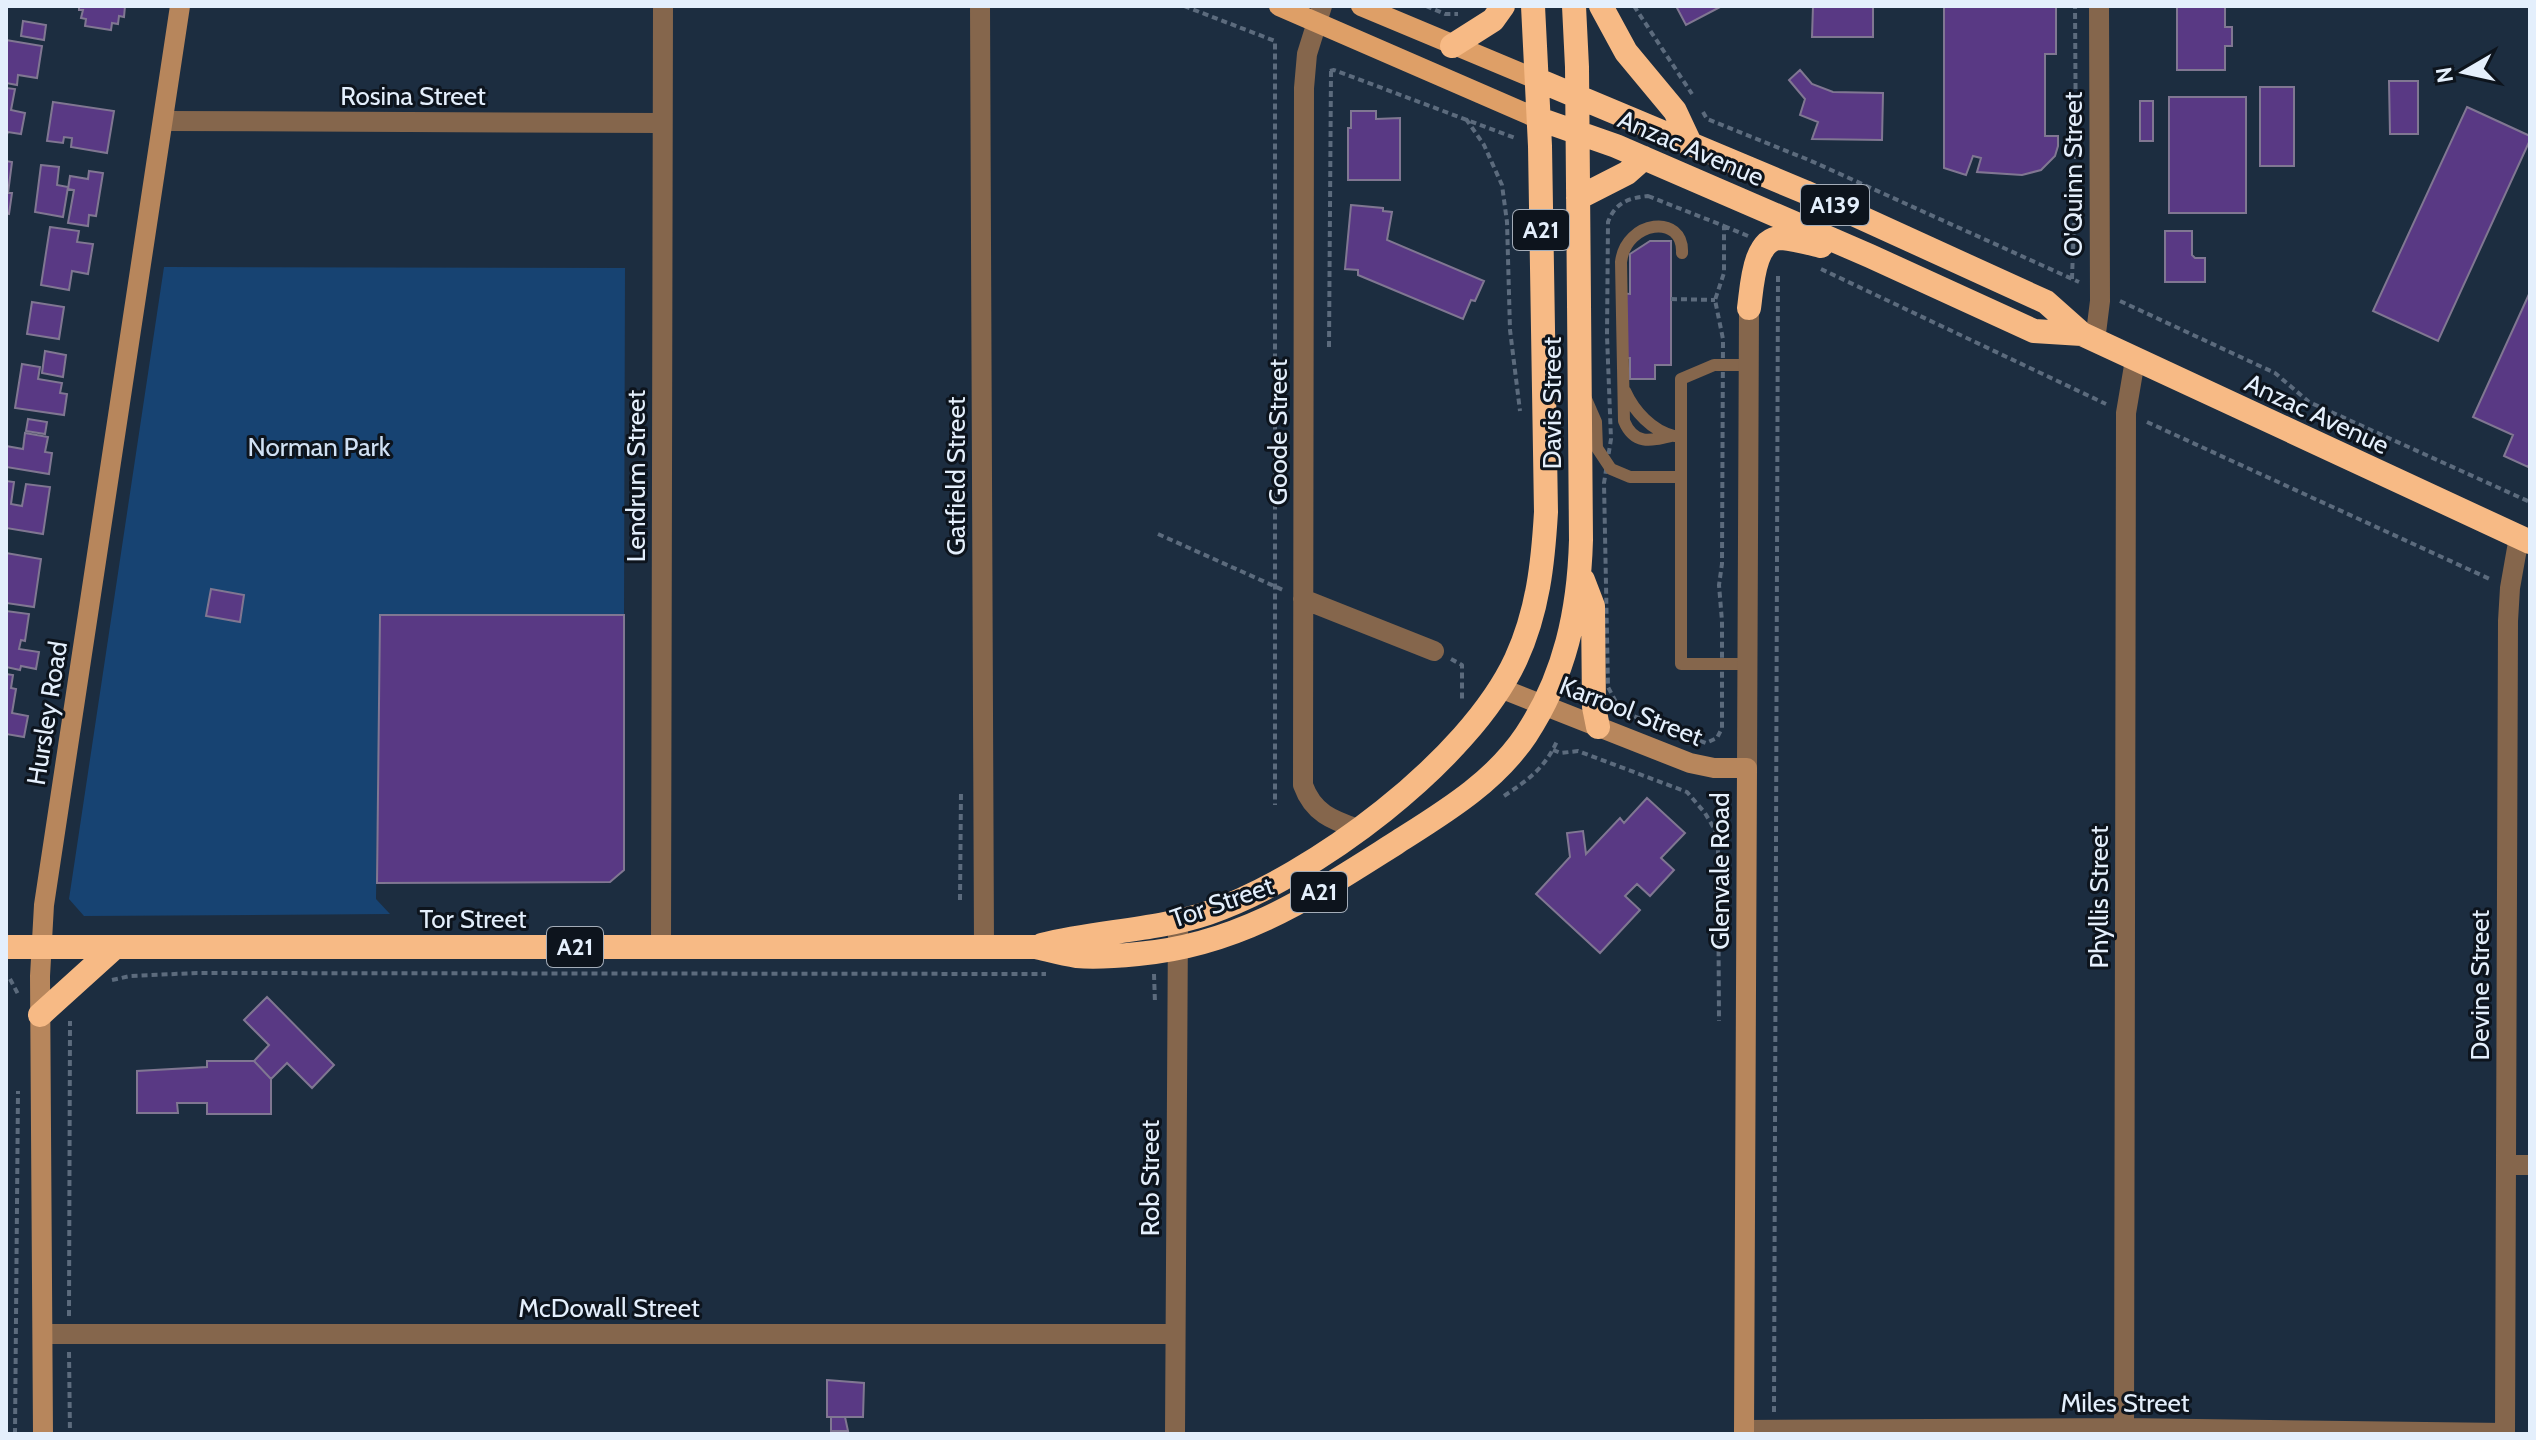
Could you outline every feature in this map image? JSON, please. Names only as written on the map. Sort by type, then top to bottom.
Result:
[{"type":"highway","points":[[1452,46],[1493,20],[1503,6]]},
{"type":"highway","name":"A21","points":[[1533,6],[1539,119]]},
{"type":"highway","name":"A21","points":[[1574,6],[1577,95]]},
{"type":"highway","points":[[1601,6],[1626,52],[1675,111],[1690,143]]},
{"type":"highway","name":"Anzac Avenue","points":[[1538,80],[1805,192],[2046,302],[2088,338],[2524,540]]},
{"type":"highway","name":"Davis Street","points":[[1543,705],[1567,649],[1576,613],[1580,574],[1577,95]]},
{"type":"highway","name":"Anzac Avenue","points":[[1539,119],[1644,158],[2034,331],[2088,338]]},
{"type":"highway","name":"Davis Street","points":[[1500,688],[1528,630],[1543,567],[1546,512],[1539,119]]},
{"type":"highway","points":[[1578,198],[1627,173],[1644,158]]},
{"type":"highway","points":[[1749,308],[1757,260],[1766,244],[1779,237],[1870,256]]},
{"type":"highway","points":[[1580,574],[1593,606],[1594,707],[1598,727]]},
{"type":"highway","name":"Tor Street","points":[[1036,947],[1076,936],[1141,930],[1178,922],[1244,898],[1279,881],[1390,805],[1452,749],[1481,717],[1500,688]]},
{"type":"highway","name":"Tor Street","points":[[6,947],[984,946],[1036,947],[1078,956],[1115,956],[1178,948],[1247,929],[1302,903],[1453,806],[1496,769],[1525,737],[1543,705]]},
{"type":"highway","points":[[40,1015],[114,948]]},
{"type":"main road","name":"Anzac Avenue","points":[[1279,6],[1319,14],[1539,119]]},
{"type":"main road","name":"Anzac Avenue","points":[[1361,6],[1538,80]]},
{"type":"street","name":"Hursley Road","points":[[43,1434],[40,1015],[44,905],[180,6]]},
{"type":"street","name":"Lendrum Street","points":[[661,946],[663,6]]},
{"type":"street","name":"Gatfield Street","points":[[980,6],[984,946]]},
{"type":"street","name":"O'Quinn Street","points":[[2088,338],[2100,292],[2099,6]]},
{"type":"street","name":"Goode Street","points":[[1319,14],[1307,54],[1304,88],[1303,785],[1308,798],[1322,815],[1358,829]]},
{"type":"street","name":"Rosina Street","points":[[164,121],[661,123]]},
{"type":"street","name":"Glenvale Road","points":[[1744,1432],[1746,365],[1749,308]]},
{"type":"street","name":"Phyllis Street","points":[[2124,1431],[2126,413],[2135,360]]},
{"type":"street","name":"Devine Street","points":[[2505,1433],[2510,588],[2524,540]]},
{"type":"street","points":[[1303,599],[1434,651]]},
{"type":"street","name":"Karrool Street","points":[[1500,688],[1690,763],[1714,768],[1747,768]]},
{"type":"street","name":"Rob Street","points":[[1175,1434],[1178,922]]},
{"type":"street","points":[[2506,1165],[2530,1165]]},
{"type":"street","name":"McDowall Street","points":[[43,1334],[1175,1334]]},
{"type":"street","name":"Miles Street","points":[[1744,1432],[2505,1433]]},
{"type":"lane","points":[[1676,436],[1646,442],[1633,436],[1624,421],[1622,249],[1639,232],[1651,227],[1664,227],[1677,235],[1682,253]]},
{"type":"lane","points":[[1746,365],[1714,365],[1681,379],[1676,436],[1681,477],[1681,664],[1746,664]]},
{"type":"lane","points":[[1580,385],[1596,422],[1597,448],[1607,465],[1630,477],[1681,477]]},
{"type":"lane","points":[[1623,385],[1639,413],[1650,424],[1676,436]]},
{"type":"path","points":[[1184,6],[1275,41],[1275,805]]},
{"type":"path","points":[[1426,6],[1445,14],[1457,15],[1465,11]]},
{"type":"path","points":[[1634,6],[1694,97]]},
{"type":"path","points":[[2072,279],[2076,163],[2075,6]]},
{"type":"path","points":[[1323,70],[1515,138]]},
{"type":"path","points":[[1329,347],[1331,71]]},
{"type":"path","points":[[1700,108],[1707,119],[1809,160],[2275,373],[2309,402],[2530,502]]},
{"type":"path","points":[[1466,119],[1484,145],[1497,172],[1505,204],[1510,330],[1520,415]]},
{"type":"path","points":[[1623,202],[1612,210],[1608,222],[1607,336],[1611,439],[1604,483],[1608,687],[1624,711],[1633,716],[1699,743],[1712,742],[1722,728],[1719,585],[1722,564],[1721,327],[1715,300],[1671,299]]},
{"type":"path","points":[[1724,226],[1786,252],[1778,277],[1777,356],[1774,1430]]},
{"type":"path","points":[[1814,266],[2126,413],[2510,588]]},
{"type":"path","points":[[1158,534],[1303,599]]},
{"type":"path","points":[[1434,651],[1462,665],[1462,709]]},
{"type":"path","points":[[1546,747],[1561,753],[1578,751],[1687,792],[1705,813],[1715,830],[1718,849],[1719,1021]]},
{"type":"path","points":[[108,981],[130,976],[197,973],[1057,974]]},
{"type":"path","points":[[1141,974],[1154,974]]},
{"type":"path","points":[[10,979],[19,996]]},
{"type":"path","points":[[70,1434],[68,1023],[74,1014]]},
{"type":"path","points":[[15,1434],[18,1090]]},
{"type":"green space","name":"Norman Park","points":[[164,267],[625,268],[624,615],[380,615],[376,899],[390,914],[84,916],[69,899]]},
{"type":"building","points":[[79,6],[125,6],[124,17],[119,16],[118,24],[112,23],[111,30],[85,26],[86,19],[81,18],[83,10],[79,10]]},
{"type":"building","points":[[1676,6],[1722,6],[1686,25]]},
{"type":"building","points":[[1813,6],[1873,6],[1873,37],[1812,37]]},
{"type":"building","points":[[1944,6],[2056,6],[2056,54],[2045,54],[2045,136],[2058,136],[2058,146],[2055,156],[2041,170],[2022,175],[1977,172],[1981,158],[1973,156],[1966,175],[1944,168]]},
{"type":"building","points":[[2177,6],[2225,6],[2225,27],[2232,27],[2232,46],[2225,46],[2225,70],[2177,70]]},
{"type":"building","points":[[23,21],[46,25],[44,40],[21,36]]},
{"type":"building","points":[[6,40],[42,46],[37,78],[18,75],[17,85],[6,83]]},
{"type":"building","points":[[1800,70],[1812,84],[1833,92],[1883,93],[1882,140],[1812,139],[1818,122],[1800,115],[1805,99],[1789,80]]},
{"type":"building","points":[[2389,81],[2418,81],[2418,134],[2390,134]]},
{"type":"building","points":[[2260,87],[2294,87],[2294,166],[2260,166]]},
{"type":"building","points":[[6,88],[15,89],[11,110],[25,113],[21,134],[8,132],[6,137]]},
{"type":"building","points":[[2169,97],[2246,97],[2246,213],[2169,213]]},
{"type":"building","points":[[2140,101],[2153,101],[2153,141],[2140,141]]},
{"type":"building","points":[[53,102],[114,111],[107,153],[71,147],[72,138],[64,137],[63,143],[47,141]]},
{"type":"building","points":[[2467,107],[2530,136],[2530,140],[2438,341],[2373,311]]},
{"type":"building","points":[[1351,111],[1376,111],[1376,119],[1400,118],[1400,180],[1348,180]]},
{"type":"building","points":[[6,161],[12,162],[9,214],[6,213]]},
{"type":"building","points":[[41,165],[59,167],[57,185],[68,187],[63,217],[35,212]]},
{"type":"building","points":[[89,171],[103,173],[96,216],[89,215],[88,226],[68,223],[74,190],[68,189],[70,176],[88,179]]},
{"type":"building","points":[[1351,205],[1383,208],[1383,211],[1392,212],[1387,240],[1484,281],[1463,319],[1358,275],[1358,270],[1345,269]]},
{"type":"building","points":[[50,227],[79,231],[77,242],[93,244],[88,274],[72,271],[69,290],[41,285]]},
{"type":"building","points":[[2165,231],[2192,231],[2192,255],[2205,258],[2205,282],[2165,282]]},
{"type":"building","points":[[1650,241],[1671,241],[1671,365],[1655,365],[1655,379],[1630,379],[1630,358],[1620,358],[1620,293],[1630,294],[1630,254]]},
{"type":"building","points":[[2530,292],[2528,467],[2504,456],[2513,435],[2473,417]]},
{"type":"building","points":[[32,302],[64,307],[59,339],[27,334]]},
{"type":"building","points":[[45,351],[66,355],[63,377],[42,373]]},
{"type":"building","points":[[22,364],[40,367],[38,379],[62,383],[60,393],[67,394],[64,415],[15,408]]},
{"type":"building","points":[[28,419],[47,422],[45,434],[26,431]]},
{"type":"building","points":[[25,433],[48,437],[45,452],[52,453],[49,474],[6,467],[6,446],[23,449]]},
{"type":"building","points":[[6,481],[14,482],[11,504],[22,506],[26,484],[50,487],[43,534],[6,528]]},
{"type":"building","points":[[6,553],[41,559],[34,607],[6,603]]},
{"type":"building","points":[[211,589],[244,595],[240,622],[206,616]]},
{"type":"building","points":[[6,611],[29,614],[25,641],[21,640],[19,649],[39,652],[36,669],[6,667]]},
{"type":"building","points":[[380,615],[624,615],[624,870],[610,882],[377,883]]},
{"type":"building","points":[[6,674],[13,675],[11,688],[16,689],[12,713],[28,716],[24,737],[6,734]]},
{"type":"building","points":[[1647,798],[1685,833],[1661,858],[1674,870],[1650,896],[1637,884],[1625,896],[1640,910],[1600,953],[1536,894],[1570,857],[1567,833],[1583,831],[1586,854],[1620,818],[1624,823]]},
{"type":"building","points":[[267,997],[334,1065],[312,1088],[287,1063],[271,1079],[254,1061],[269,1045],[244,1020]]},
{"type":"building","points":[[207,1061],[254,1061],[271,1079],[271,1114],[207,1114],[207,1103],[177,1103],[178,1113],[137,1113],[137,1071],[207,1067]]},
{"type":"building","points":[[827,1380],[864,1383],[863,1417],[827,1417]]},
{"type":"building","points":[[831,1417],[845,1417],[848,1431],[831,1431]]}]
